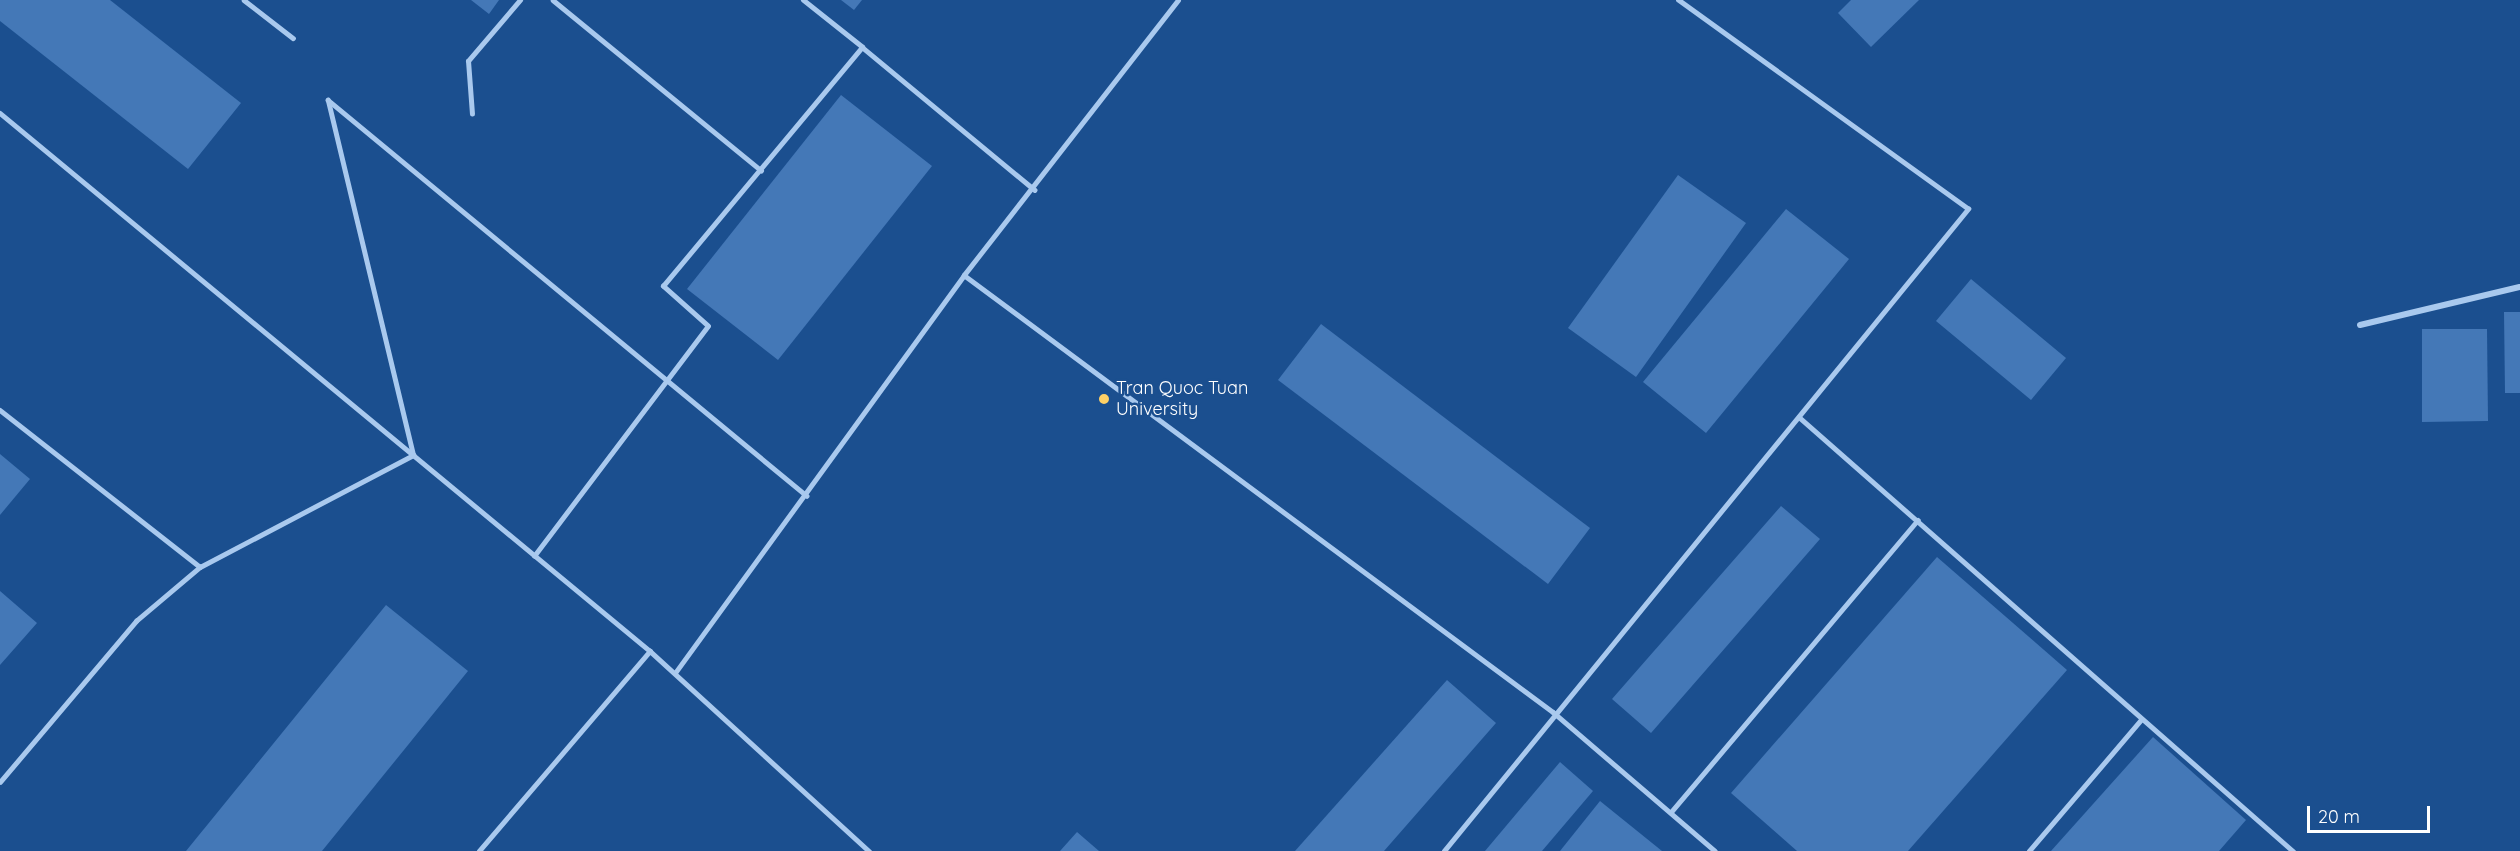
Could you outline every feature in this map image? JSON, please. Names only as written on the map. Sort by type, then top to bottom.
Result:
[{"type":"street","points":[[2360,325],[2520,287]]},
{"type":"lane","points":[[244,0],[293,38]]},
{"type":"lane","points":[[472,114],[468,61],[520,0]]},
{"type":"lane","points":[[553,0],[761,170]]},
{"type":"lane","points":[[803,0],[1035,190]]},
{"type":"lane","points":[[675,673],[807,496],[964,275],[1035,190],[1178,0]]},
{"type":"lane","points":[[1444,851],[1553,712],[1799,417],[1968,209],[1678,0]]},
{"type":"lane","points":[[534,556],[666,379],[708,327],[663,286],[862,48]]},
{"type":"lane","points":[[413,455],[328,100],[807,496]]},
{"type":"lane","points":[[0,113],[650,651],[869,851]]},
{"type":"lane","points":[[964,275],[1553,712],[1715,851]]},
{"type":"lane","points":[[0,410],[200,567]]},
{"type":"lane","points":[[1799,417],[1918,520],[2141,720],[2293,851]]},
{"type":"lane","points":[[0,782],[136,621],[200,567],[413,455]]},
{"type":"lane","points":[[1671,812],[1918,520]]},
{"type":"lane","points":[[479,851],[650,651]]},
{"type":"lane","points":[[2029,851],[2141,720]]},
{"type":"building","points":[[0,0],[110,0],[241,103],[188,169],[0,21]]},
{"type":"building","points":[[471,0],[499,0],[489,14]]},
{"type":"building","points":[[841,0],[862,0],[854,10]]},
{"type":"building","points":[[1851,0],[1919,0],[1871,47],[1838,13]]},
{"type":"building","points":[[841,95],[932,166],[778,360],[687,289]]},
{"type":"building","points":[[1678,175],[1746,223],[1636,377],[1568,328]]},
{"type":"building","points":[[1786,209],[1849,259],[1706,433],[1643,382]]},
{"type":"building","points":[[1971,279],[2066,358],[2031,400],[1936,321]]},
{"type":"building","points":[[2504,312],[2520,312],[2520,393],[2505,393]]},
{"type":"building","points":[[1321,324],[1590,528],[1548,584],[1278,380]]},
{"type":"building","points":[[2422,329],[2487,329],[2488,421],[2422,422]]},
{"type":"building","points":[[0,454],[30,479],[0,515]]},
{"type":"building","points":[[1781,506],[1820,539],[1651,733],[1612,699]]},
{"type":"building","points":[[1937,557],[2067,670],[1908,851],[1797,851],[1731,793]]},
{"type":"building","points":[[0,591],[37,623],[0,665]]},
{"type":"building","points":[[386,605],[468,671],[322,851],[186,851]]},
{"type":"building","points":[[1447,680],[1496,723],[1384,851],[1295,851]]},
{"type":"building","points":[[2153,737],[2246,820],[2219,851],[2051,851]]},
{"type":"building","points":[[1560,762],[1593,791],[1542,851],[1485,851]]},
{"type":"building","points":[[1600,801],[1662,851],[1560,851]]},
{"type":"building","points":[[1077,832],[1099,851],[1060,851]]},
{"type":"place","name":"Tran Quoc Tuan University","points":[[1104,399]]}]
